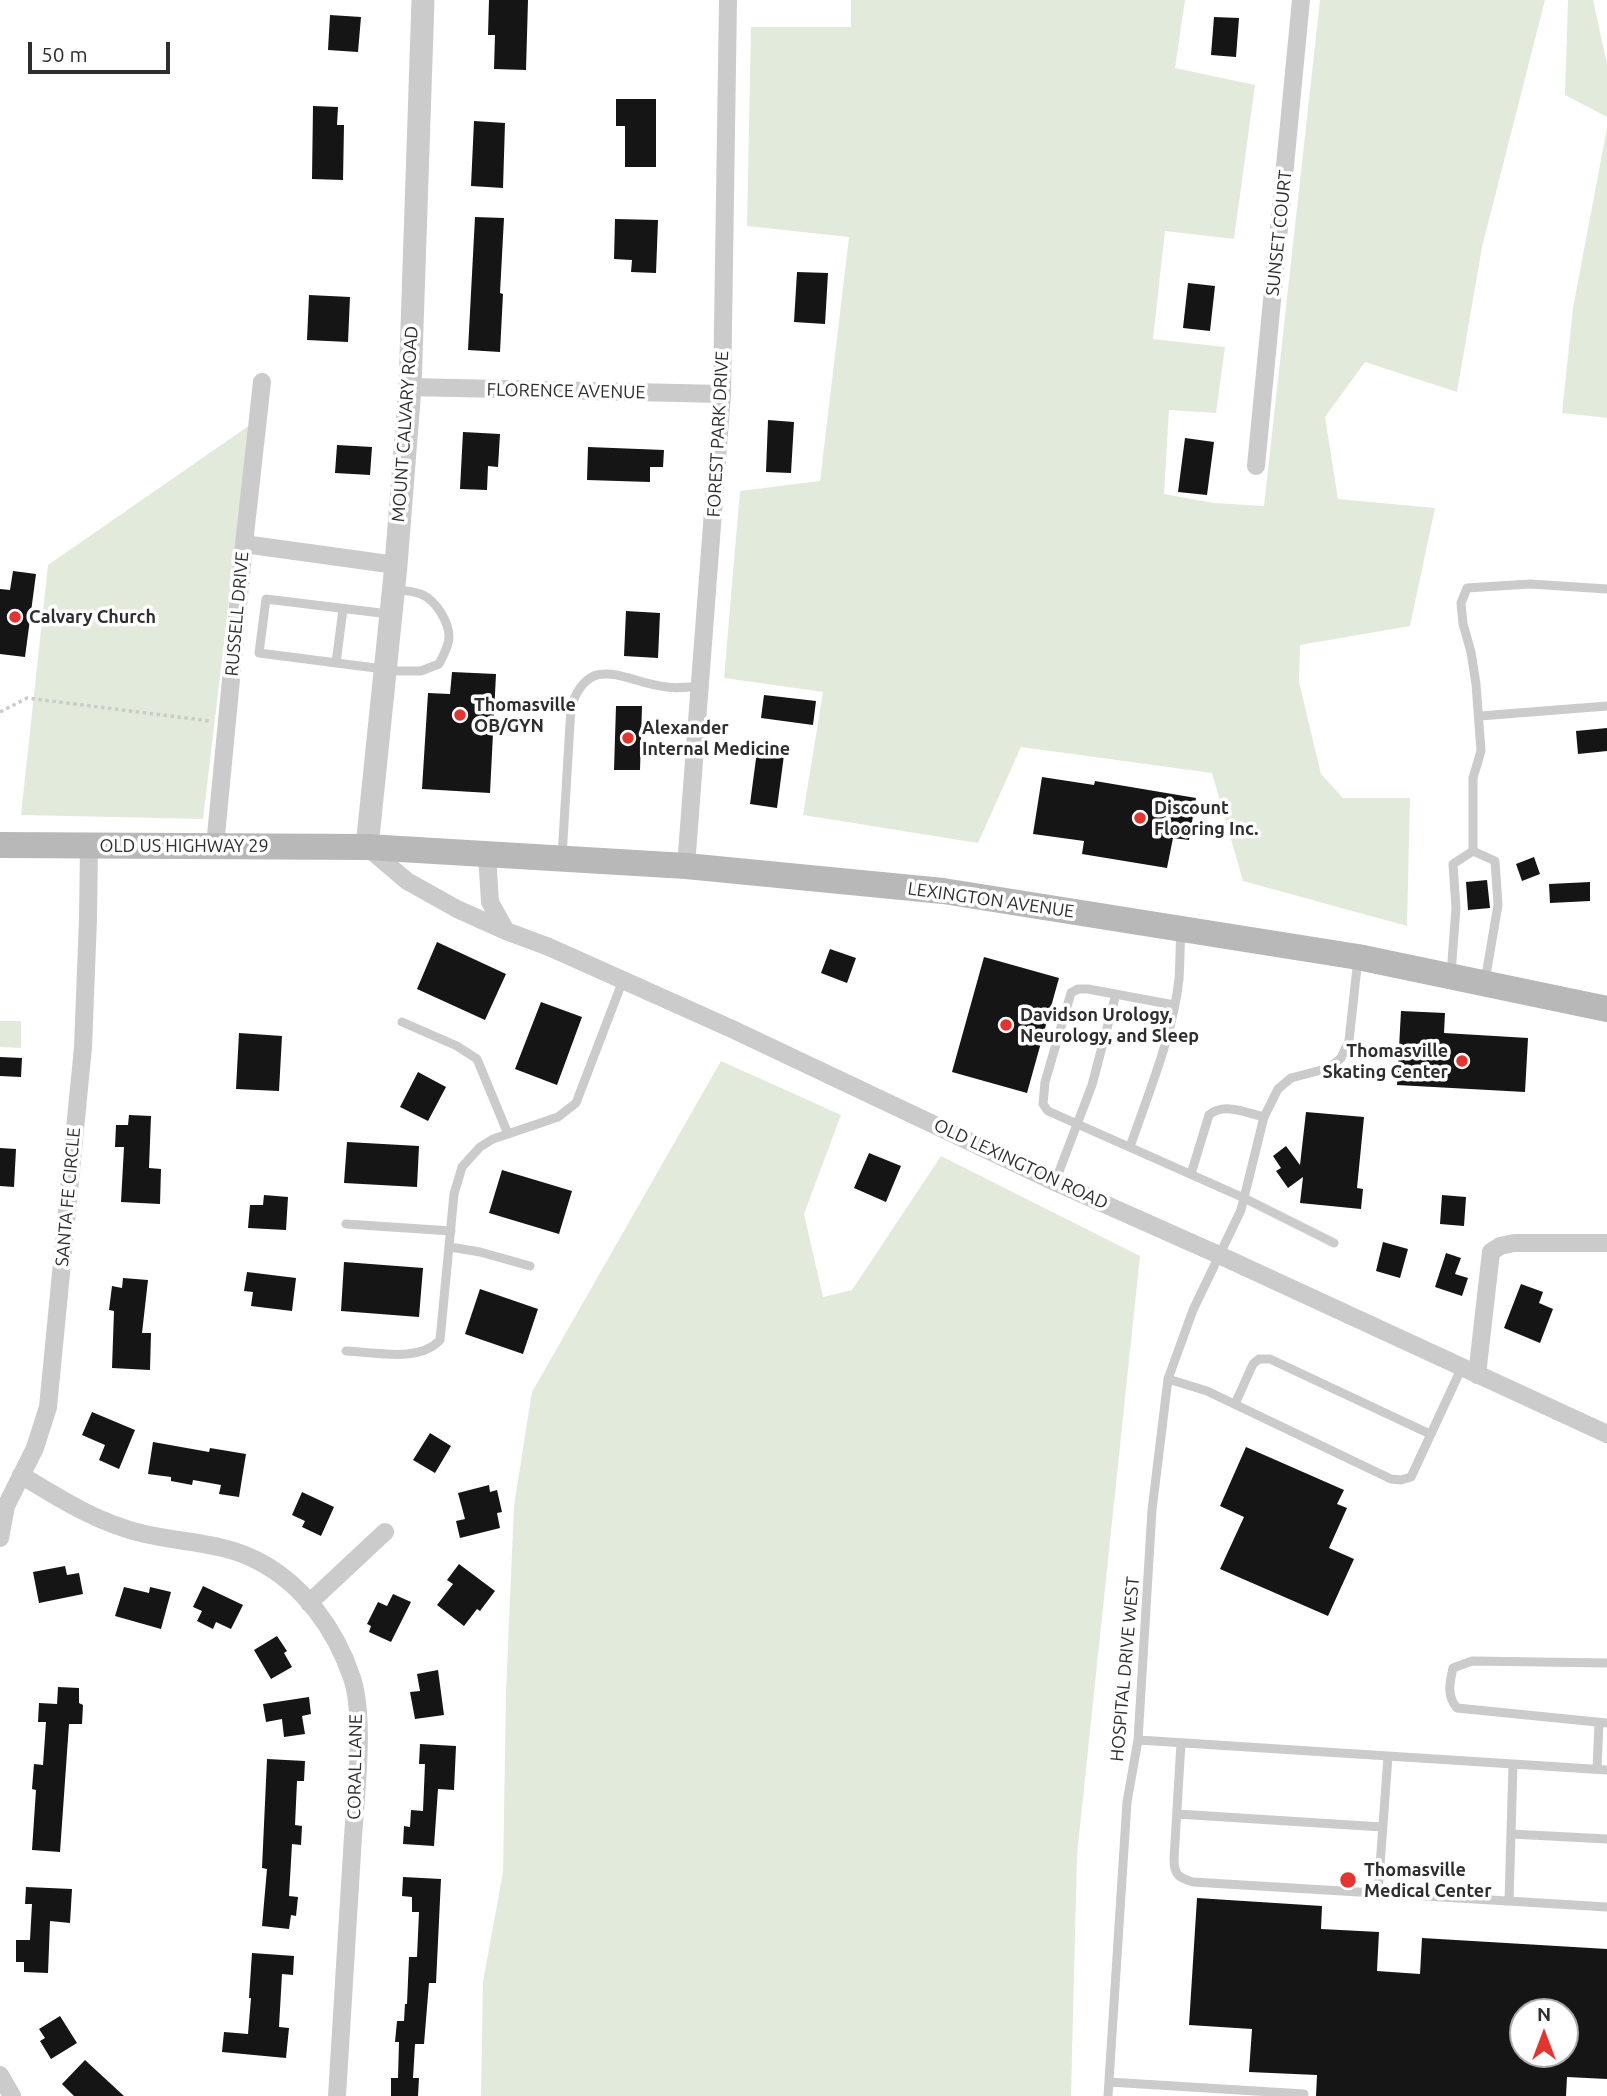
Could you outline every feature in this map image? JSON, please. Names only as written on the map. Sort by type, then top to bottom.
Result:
[{"type":"main road","name":"OLD US HIGHWAY 29","points":[[0,845],[367,847]]},
{"type":"main road","name":"LEXINGTON AVENUE","points":[[367,847],[686,866],[943,891],[1358,957],[1607,1009]]},
{"type":"street","name":"MOUNT CALVARY ROAD","points":[[367,847],[396,565],[410,387],[423,0]]},
{"type":"street","name":"FOREST PARK DRIVE","points":[[686,866],[722,394],[728,0]]},
{"type":"street","name":"SUNSET COURT","points":[[1256,466],[1301,0]]},
{"type":"street","name":"RUSSELL DRIVE","points":[[215,846],[262,382]]},
{"type":"street","name":"FLORENCE AVENUE","points":[[410,387],[722,394]]},
{"type":"street","points":[[244,544],[396,565]]},
{"type":"street","name":"SANTA FE CIRCLE","points":[[0,1538],[6,1506],[35,1448],[48,1407],[83,1047],[89,846]]},
{"type":"street","name":"OLD LEXINGTON ROAD","points":[[367,847],[407,881],[457,909],[623,980],[934,1123],[1055,1182],[1607,1434]]},
{"type":"street","points":[[486,855],[490,902],[506,931]]},
{"type":"street","points":[[1469,1371],[1491,1252],[1514,1243],[1607,1243]]},
{"type":"street","name":"CORAL LANE","points":[[21,1475],[102,1521],[146,1534],[211,1544],[258,1560],[297,1587],[333,1634],[353,1680],[358,1724],[337,2096]]},
{"type":"street","points":[[309,1603],[385,1532]]},
{"type":"street","points":[[0,2075],[12,2096]]},
{"type":"lane","points":[[1473,851],[1473,778],[1481,751],[1480,716],[1461,603],[1467,588],[1530,584],[1607,589]]},
{"type":"lane","points":[[391,615],[267,599],[259,653],[385,670],[421,671],[439,664],[446,651],[449,636],[445,620],[436,606],[423,595],[393,589]]},
{"type":"lane","points":[[336,663],[343,609]]},
{"type":"lane","points":[[562,859],[571,706],[576,691],[585,679],[600,674],[620,674],[667,687],[699,687]]},
{"type":"lane","points":[[1480,716],[1607,706]]},
{"type":"lane","points":[[1451,976],[1455,908],[1454,864],[1473,851]]},
{"type":"lane","points":[[1473,851],[1495,861],[1499,905],[1485,983]]},
{"type":"lane","points":[[1130,1147],[1159,1064],[1174,1005],[1181,928]]},
{"type":"lane","name":"HOSPITAL DRIVE WEST","points":[[1108,2096],[1127,1802],[1138,1741],[1152,1510],[1168,1379],[1193,1310],[1241,1210],[1264,1117],[1278,1089],[1291,1078],[1329,1068],[1341,1058],[1349,1041],[1358,957]]},
{"type":"lane","points":[[346,1351],[418,1355],[434,1347],[440,1340],[454,1194],[462,1167],[480,1147],[558,1117],[576,1103],[623,980]]},
{"type":"lane","points":[[1174,1005],[1088,989],[1078,989],[1071,993],[1049,1069],[1043,1104],[1048,1111],[1244,1198],[1334,1243]]},
{"type":"lane","points":[[1055,1182],[1092,1085],[1116,994]]},
{"type":"lane","points":[[402,1022],[457,1046],[477,1059],[508,1134]]},
{"type":"lane","points":[[1191,1174],[1209,1115],[1214,1111],[1226,1108],[1264,1117]]},
{"type":"lane","points":[[346,1224],[451,1231]]},
{"type":"lane","points":[[450,1247],[530,1266]]},
{"type":"lane","points":[[1235,1404],[1253,1364],[1259,1359],[1270,1359],[1430,1434]]},
{"type":"lane","points":[[1168,1379],[1207,1391],[1391,1479],[1401,1480],[1410,1477],[1430,1434],[1469,1371]]},
{"type":"lane","points":[[1138,1741],[1602,1770],[1603,1723],[1457,1707],[1452,1702],[1449,1687],[1454,1668],[1472,1661],[1607,1663]]},
{"type":"lane","points":[[1181,1743],[1174,1871],[1180,1878],[1192,1882],[1607,1907]]},
{"type":"lane","points":[[1378,1893],[1388,1756]]},
{"type":"lane","points":[[1509,1901],[1513,1765]]},
{"type":"lane","points":[[1177,1814],[1382,1827]]},
{"type":"lane","points":[[1511,1834],[1607,1839]]},
{"type":"lane","points":[[1109,2082],[1304,2094]]},
{"type":"path","points":[[0,712],[27,698],[227,723]]},
{"type":"green space","points":[[851,0],[1185,0],[1175,68],[1255,85],[1234,239],[1165,231],[1153,339],[1225,347],[1216,413],[1169,410],[1164,494],[1214,503],[1264,506],[1320,0],[1545,0],[1482,247],[1457,392],[1365,362],[1325,417],[1338,499],[1435,508],[1410,626],[1300,645],[1299,682],[1321,774],[1343,798],[1410,798],[1407,926],[1243,881],[1212,773],[1021,747],[978,843],[803,815],[823,692],[724,678],[740,491],[820,481],[849,237],[747,226],[751,27],[851,27]]},
{"type":"green space","points":[[1568,0],[1593,0],[1607,64],[1607,117],[1565,95]]},
{"type":"green space","points":[[1607,128],[1607,418],[1562,413],[1573,308]]},
{"type":"green space","points":[[250,425],[203,819],[21,815],[48,565]]},
{"type":"green space","points":[[0,1021],[21,1021],[21,1048],[0,1047]]},
{"type":"green space","points":[[721,1061],[841,1115],[804,1214],[823,1297],[852,1290],[941,1156],[1140,1256],[1077,1855],[1071,2096],[481,2096],[483,1982],[503,1872],[506,1693],[514,1506],[532,1392]]},
{"type":"building","points":[[489,0],[528,0],[526,70],[494,69],[495,35],[488,35]]},
{"type":"building","points":[[330,15],[361,17],[358,52],[328,50]]},
{"type":"building","points":[[1214,17],[1239,18],[1236,57],[1211,55]]},
{"type":"building","points":[[616,99],[656,99],[656,167],[625,167],[625,126],[616,126]]},
{"type":"building","points":[[313,106],[338,107],[337,125],[344,125],[343,180],[312,179]]},
{"type":"building","points":[[474,121],[505,123],[503,188],[471,186]]},
{"type":"building","points":[[475,217],[504,218],[500,352],[468,350]]},
{"type":"building","points":[[615,219],[658,220],[656,273],[631,272],[632,260],[614,259]]},
{"type":"building","points":[[797,272],[828,273],[825,324],[794,322]]},
{"type":"building","points":[[1188,283],[1215,286],[1210,331],[1183,328]]},
{"type":"building","points":[[309,295],[350,297],[348,342],[307,340]]},
{"type":"building","points":[[768,420],[794,422],[791,473],[766,472]]},
{"type":"building","points":[[463,432],[500,434],[498,467],[488,466],[487,490],[460,489]]},
{"type":"building","points":[[1185,438],[1214,442],[1207,495],[1178,492]]},
{"type":"building","points":[[337,445],[372,447],[370,475],[335,473]]},
{"type":"building","points":[[588,447],[664,450],[663,467],[650,467],[650,482],[587,480]]},
{"type":"building","name":"Calvary Church","points":[[13,571],[36,574],[25,657],[0,654],[0,589],[10,590]]},
{"type":"building","points":[[626,611],[660,613],[658,658],[624,656]]},
{"type":"building","name":"Thomasville OB/GYN","points":[[452,672],[496,674],[490,793],[422,789],[428,693],[450,694]]},
{"type":"building","points":[[764,695],[816,701],[813,725],[761,718]]},
{"type":"building","name":"Alexander Internal Medicine","points":[[616,706],[642,706],[640,770],[614,770]]},
{"type":"building","points":[[1607,728],[1607,751],[1578,754],[1576,731]]},
{"type":"building","points":[[757,751],[784,755],[777,808],[750,804]]},
{"type":"building","name":"Discount Flooring Inc.","points":[[1042,777],[1094,785],[1095,781],[1196,798],[1189,840],[1173,838],[1167,868],[1082,854],[1084,841],[1033,834]]},
{"type":"building","points":[[1534,857],[1540,874],[1522,881],[1516,864]]},
{"type":"building","points":[[1487,880],[1490,908],[1468,910],[1466,882]]},
{"type":"building","points":[[1590,882],[1590,901],[1550,903],[1549,884]]},
{"type":"building","points":[[437,942],[506,974],[485,1020],[417,989]]},
{"type":"building","points":[[830,949],[856,958],[847,983],[821,973]]},
{"type":"building","name":"Davidson Urology, Neurology, and Sleep","points":[[984,957],[1059,978],[1027,1093],[952,1072]]},
{"type":"building","points":[[541,1002],[582,1017],[557,1085],[515,1069]]},
{"type":"building","name":"Thomasville Skating Center","points":[[1401,1011],[1445,1013],[1444,1033],[1528,1038],[1525,1092],[1397,1085]]},
{"type":"building","points":[[239,1033],[282,1036],[279,1091],[236,1089]]},
{"type":"building","points":[[0,1057],[22,1058],[21,1077],[0,1076]]},
{"type":"building","points":[[418,1072],[446,1087],[428,1121],[400,1107]]},
{"type":"building","points":[[1306,1112],[1364,1117],[1357,1188],[1363,1189],[1361,1209],[1300,1203],[1303,1177],[1288,1188],[1276,1171],[1281,1168],[1273,1156],[1286,1146],[1300,1165]]},
{"type":"building","points":[[129,1115],[151,1116],[149,1168],[161,1169],[160,1204],[121,1202],[124,1147],[115,1147],[116,1125],[128,1125]]},
{"type":"building","points":[[347,1142],[419,1146],[417,1187],[344,1183]]},
{"type":"building","points":[[0,1148],[16,1149],[14,1187],[0,1186]]},
{"type":"building","points":[[869,1153],[901,1166],[886,1202],[854,1188]]},
{"type":"building","points":[[502,1170],[572,1191],[559,1234],[489,1213]]},
{"type":"building","points":[[264,1195],[288,1197],[286,1230],[248,1228],[250,1205],[263,1205]]},
{"type":"building","points":[[1442,1195],[1466,1197],[1464,1226],[1440,1224]]},
{"type":"building","points":[[1383,1242],[1408,1249],[1400,1278],[1376,1271]]},
{"type":"building","points":[[1446,1253],[1461,1258],[1455,1274],[1468,1278],[1462,1296],[1435,1287]]},
{"type":"building","points":[[344,1262],[423,1268],[419,1317],[341,1311]]},
{"type":"building","points":[[247,1272],[296,1278],[292,1311],[251,1306],[253,1292],[244,1291]]},
{"type":"building","points":[[123,1278],[148,1280],[142,1333],[151,1333],[150,1370],[112,1368],[114,1311],[109,1310],[112,1286],[122,1288]]},
{"type":"building","points":[[1521,1284],[1543,1292],[1539,1303],[1553,1309],[1540,1343],[1504,1328]]},
{"type":"building","points":[[480,1289],[538,1309],[523,1354],[465,1334]]},
{"type":"building","points":[[92,1412],[135,1430],[119,1469],[99,1460],[105,1445],[82,1435]]},
{"type":"building","points":[[430,1433],[451,1446],[435,1473],[413,1460]]},
{"type":"building","points":[[153,1442],[209,1452],[210,1448],[246,1454],[239,1497],[219,1494],[221,1485],[193,1480],[192,1485],[171,1481],[171,1477],[148,1474]]},
{"type":"building","points":[[1246,1447],[1344,1490],[1337,1504],[1347,1508],[1329,1548],[1354,1559],[1328,1616],[1220,1569],[1244,1517],[1220,1506]]},
{"type":"building","points":[[489,1485],[490,1492],[497,1490],[502,1512],[497,1513],[500,1528],[460,1538],[456,1521],[465,1519],[458,1493]]},
{"type":"building","points":[[302,1492],[334,1507],[321,1536],[302,1527],[305,1521],[292,1515]]},
{"type":"building","points":[[459,1564],[495,1591],[464,1626],[437,1605],[453,1584],[447,1580]]},
{"type":"building","points":[[65,1566],[67,1575],[79,1573],[83,1594],[39,1603],[33,1572]]},
{"type":"building","points":[[203,1586],[243,1605],[231,1629],[216,1622],[213,1629],[197,1621],[202,1611],[193,1607]]},
{"type":"building","points":[[124,1587],[149,1593],[150,1587],[171,1592],[161,1629],[115,1616]]},
{"type":"building","points":[[393,1594],[411,1602],[391,1642],[369,1632],[371,1626],[367,1624],[378,1602],[387,1606]]},
{"type":"building","points":[[277,1636],[287,1651],[284,1653],[292,1667],[271,1679],[254,1650]]},
{"type":"building","points":[[438,1670],[444,1715],[415,1719],[410,1692],[420,1691],[417,1674]]},
{"type":"building","points":[[58,1687],[79,1688],[79,1703],[83,1705],[82,1724],[69,1724],[60,1852],[32,1850],[36,1790],[32,1789],[34,1764],[43,1765],[46,1722],[38,1722],[39,1703],[57,1704]]},
{"type":"building","points":[[309,1697],[311,1714],[302,1716],[305,1734],[284,1737],[282,1719],[266,1722],[263,1704]]},
{"type":"building","points":[[420,1744],[456,1746],[454,1790],[438,1789],[434,1846],[403,1844],[404,1826],[410,1827],[411,1810],[423,1811],[425,1764],[419,1764]]},
{"type":"building","points":[[267,1759],[305,1761],[304,1781],[297,1781],[295,1825],[302,1826],[301,1845],[292,1844],[289,1896],[298,1897],[296,1916],[291,1915],[289,1929],[262,1926],[267,1869],[262,1868]]},
{"type":"building","points":[[403,1877],[441,1879],[436,1983],[429,1983],[424,2044],[415,2044],[413,2078],[419,2078],[418,2096],[391,2096],[391,2078],[398,2078],[399,2042],[395,2042],[397,2021],[404,2021],[409,1957],[417,1957],[419,1912],[412,1912],[412,1897],[402,1896]]},
{"type":"building","points":[[26,1887],[72,1889],[70,1923],[50,1921],[48,1973],[24,1972],[24,1962],[16,1962],[16,1940],[30,1940],[32,1904],[25,1904]]},
{"type":"building","points":[[1197,1898],[1322,1906],[1321,1929],[1379,1932],[1377,1971],[1420,1974],[1422,1938],[1607,1949],[1607,2079],[1567,2077],[1566,2096],[1316,2096],[1317,2075],[1249,2072],[1252,2029],[1189,2025]]},
{"type":"building","points":[[252,1953],[294,1956],[293,1975],[282,1974],[279,2027],[289,2028],[286,2058],[222,2052],[224,2032],[248,2034]]},
{"type":"building","points":[[60,2016],[77,2043],[51,2059],[40,2041],[45,2038],[39,2029]]},
{"type":"building","points":[[85,2060],[124,2096],[74,2096],[62,2084]]},
{"type":"place","name":"Calvary Church","points":[[15,617]]},
{"type":"place","name":"Thomasville OB/GYN","points":[[460,715]]},
{"type":"place","name":"Alexander Internal Medicine","points":[[628,738]]},
{"type":"place","name":"Discount Flooring Inc.","points":[[1140,818]]},
{"type":"place","name":"Davidson Urology, Neurology, and Sleep","points":[[1006,1025]]},
{"type":"place","name":"Thomasville Skating Center","points":[[1462,1061]]},
{"type":"place","name":"Thomasville Medical Center","points":[[1348,1880]]}]
